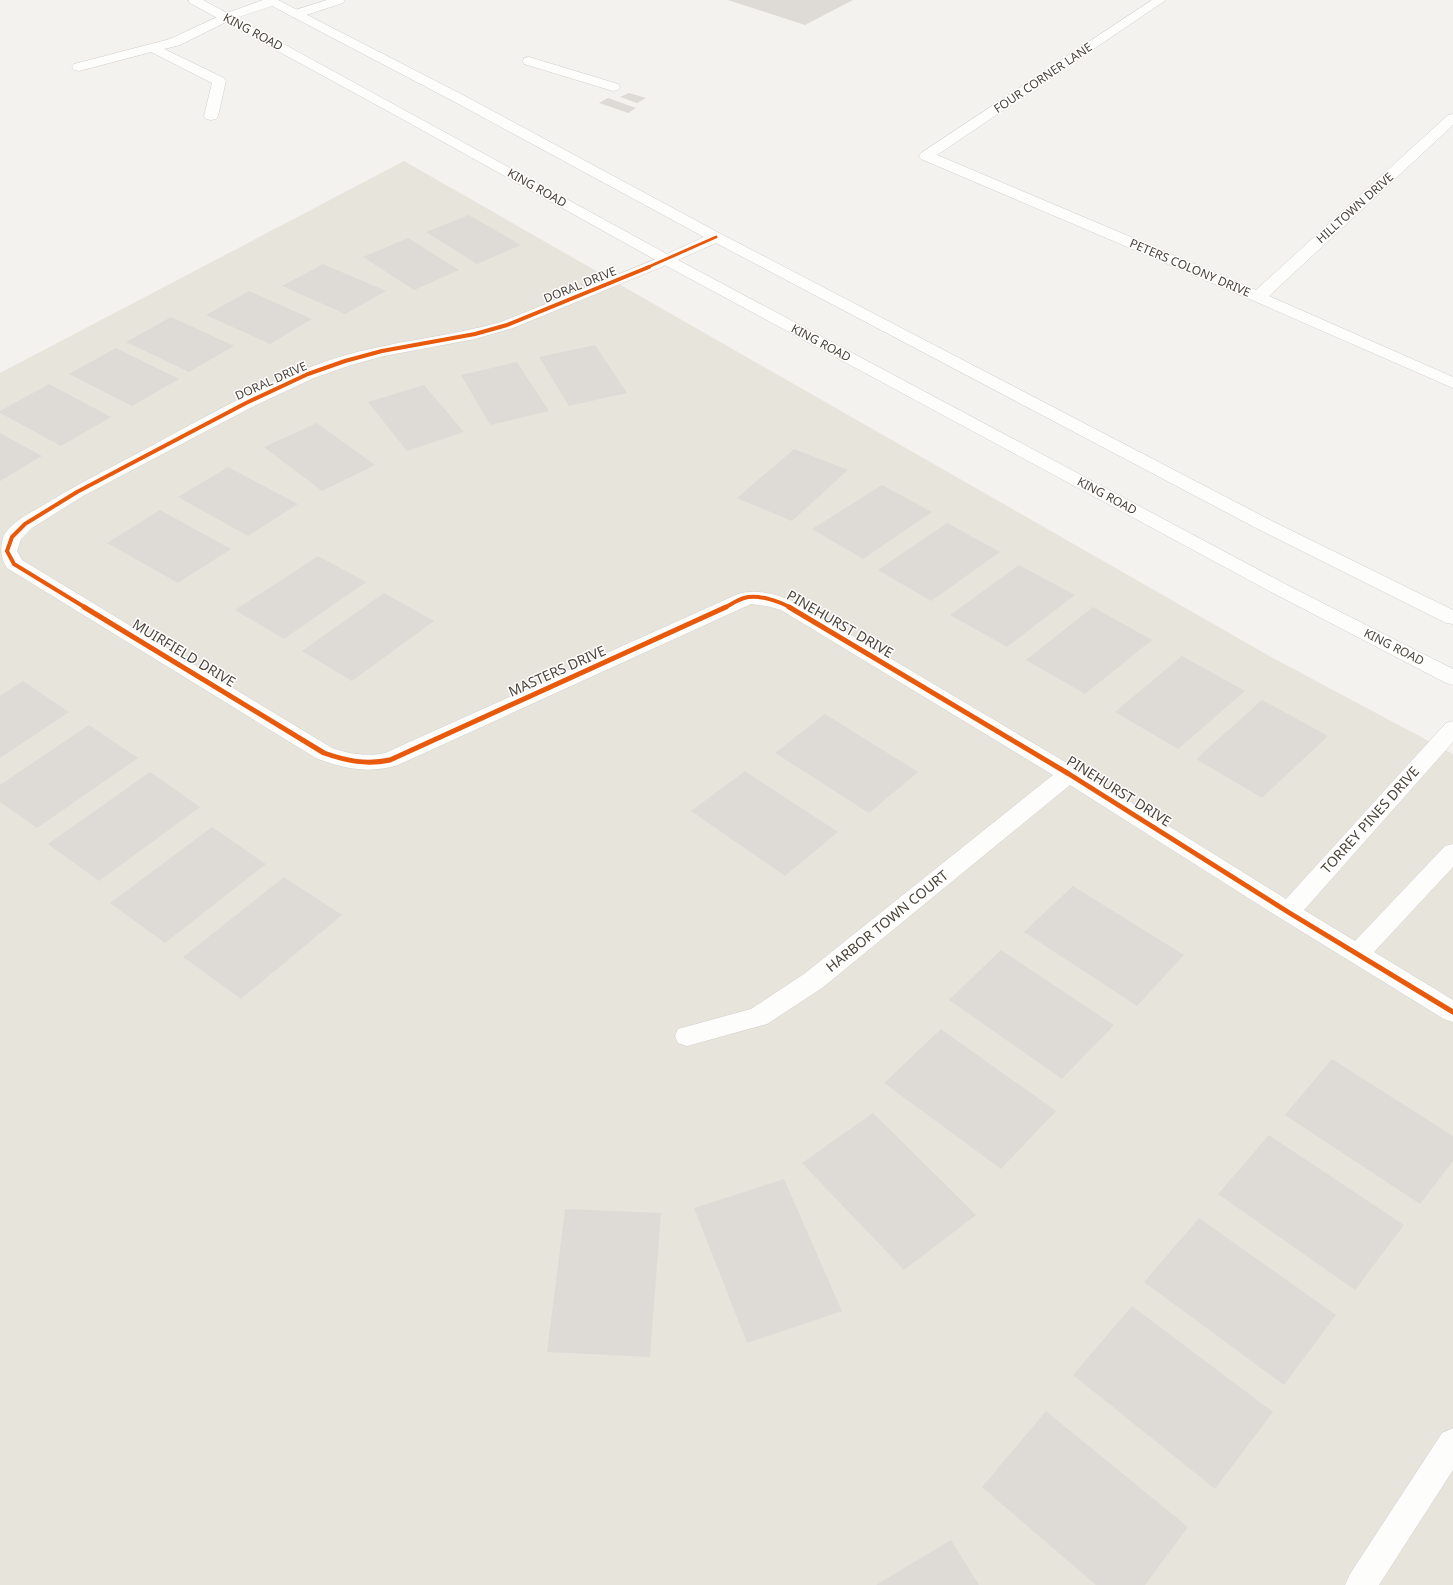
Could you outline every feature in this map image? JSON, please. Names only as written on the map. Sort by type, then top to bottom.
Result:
[{"type":"street","name":"KING ROAD","points":[[194,0],[410,116],[666,260],[1229,562],[1453,678]]},
{"type":"street","points":[[296,14],[339,0]]},
{"type":"street","name":"FOUR CORNER LANE","points":[[926,156],[1160,0]]},
{"type":"street","points":[[79,67],[175,42],[226,17],[270,1],[465,102],[716,237],[1265,525],[1453,618]]},
{"type":"street","points":[[152,48],[219,81],[211,116]]},
{"type":"street","points":[[528,62],[613,87]]},
{"type":"street","name":"HILLTOWN DRIVE","points":[[1258,297],[1453,118]]},
{"type":"street","name":"PETERS COLONY DRIVE","points":[[926,156],[1258,297],[1453,383]]},
{"type":"street","name":"DORAL DRIVE","points":[[7,551],[12,537],[25,524],[77,492],[246,403],[308,374],[345,361],[382,351],[475,334],[507,324],[666,260],[716,237]]},
{"type":"street","name":"MUIRFIELD DRIVE","points":[[7,551],[14,564],[317,749],[340,759],[357,763]]},
{"type":"street","name":"MASTERS DRIVE","points":[[357,763],[372,764],[390,760],[745,598],[767,598]]},
{"type":"street","name":"PINEHURST DRIVE","points":[[767,598],[788,606],[1069,774],[1288,912],[1453,1012]]},
{"type":"street","name":"TORREY PINES DRIVE","points":[[1288,912],[1453,728]]},
{"type":"street","name":"HARBOR TOWN COURT","points":[[687,1036],[758,1017],[813,981],[1069,774]]},
{"type":"street","points":[[1358,954],[1453,852]]},
{"type":"street","points":[[1361,1585],[1453,1443]]},
{"type":"shaded area","points":[[404,161],[1273,658],[1453,754],[1453,1585],[0,1585],[0,373]]},
{"type":"building","points":[[728,0],[853,0],[805,25]]},
{"type":"building","points":[[629,93],[646,98],[637,103],[620,97]]},
{"type":"building","points":[[608,98],[636,108],[628,113],[599,103]]},
{"type":"building","points":[[469,215],[521,245],[477,264],[426,232]]},
{"type":"building","points":[[408,238],[459,270],[414,290],[363,257]]},
{"type":"building","points":[[323,264],[386,291],[345,314],[282,286]]},
{"type":"building","points":[[249,291],[312,319],[270,344],[206,315]]},
{"type":"building","points":[[171,317],[234,346],[189,372],[126,342]]},
{"type":"building","points":[[595,345],[627,393],[569,406],[539,357]]},
{"type":"building","points":[[116,348],[179,379],[132,406],[69,374]]},
{"type":"building","points":[[517,362],[549,411],[490,425],[461,375]]},
{"type":"building","points":[[49,384],[111,417],[61,446],[0,413],[0,411]]},
{"type":"building","points":[[424,385],[464,432],[407,451],[368,402]]},
{"type":"building","points":[[317,423],[375,465],[322,491],[264,447]]},
{"type":"building","points":[[0,433],[42,456],[0,481]]},
{"type":"building","points":[[794,449],[848,470],[792,521],[737,498]]},
{"type":"building","points":[[228,467],[298,504],[248,536],[178,497]]},
{"type":"building","points":[[882,485],[932,512],[863,559],[812,529]]},
{"type":"building","points":[[160,510],[231,549],[178,583],[107,543]]},
{"type":"building","points":[[947,523],[1000,552],[931,601],[878,570]]},
{"type":"building","points":[[318,556],[366,582],[284,639],[235,610]]},
{"type":"building","points":[[1019,565],[1075,595],[1007,647],[950,615]]},
{"type":"building","points":[[384,593],[434,621],[352,681],[302,651]]},
{"type":"building","points":[[1093,607],[1152,640],[1085,694],[1026,660]]},
{"type":"building","points":[[1182,656],[1245,691],[1178,749],[1115,712]]},
{"type":"building","points":[[23,681],[69,712],[0,758],[0,696]]},
{"type":"building","points":[[1262,700],[1328,736],[1262,798],[1196,759]]},
{"type":"building","points":[[825,714],[918,772],[869,813],[775,753]]},
{"type":"building","points":[[89,725],[138,758],[37,828],[0,802],[0,785]]},
{"type":"building","points":[[745,771],[838,832],[785,876],[691,811]]},
{"type":"building","points":[[150,772],[200,807],[99,881],[48,844]]},
{"type":"building","points":[[212,827],[266,864],[165,943],[110,903]]},
{"type":"building","points":[[284,877],[342,915],[241,999],[183,957]]},
{"type":"building","points":[[1073,886],[1184,955],[1137,1006],[1024,932]]},
{"type":"building","points":[[1001,950],[1114,1025],[1062,1079],[949,1000]]},
{"type":"building","points":[[941,1029],[1056,1111],[1001,1169],[884,1083]]},
{"type":"building","points":[[1332,1059],[1453,1136],[1453,1161],[1420,1204],[1285,1115]]},
{"type":"building","points":[[873,1113],[976,1215],[904,1270],[802,1163]]},
{"type":"building","points":[[1269,1135],[1404,1225],[1355,1290],[1218,1194]]},
{"type":"building","points":[[784,1179],[842,1311],[747,1343],[694,1208]]},
{"type":"building","points":[[565,1209],[661,1213],[650,1357],[547,1352]]},
{"type":"building","points":[[1199,1218],[1336,1315],[1284,1385],[1144,1282]]},
{"type":"building","points":[[1132,1306],[1273,1412],[1215,1489],[1073,1375]]},
{"type":"building","points":[[1046,1411],[1188,1527],[1145,1585],[1096,1585],[982,1487]]},
{"type":"building","points":[[951,1540],[979,1585],[876,1585]]},
{"type":"cycle path","points":[[716,237],[666,260],[507,325],[475,334],[382,351],[345,361],[308,374],[246,403],[77,492],[25,524],[12,537],[7,551],[14,564],[324,753],[341,759],[364,763],[390,760],[745,598],[767,599],[777,602],[788,606],[1069,774],[1288,912],[1453,1012]]}]
